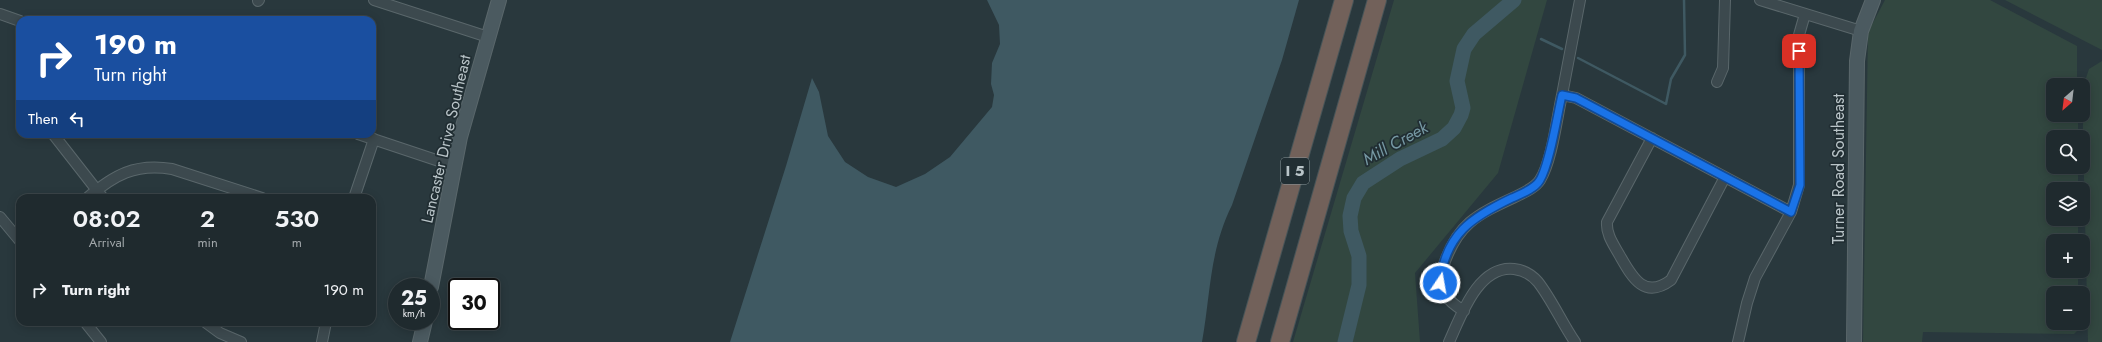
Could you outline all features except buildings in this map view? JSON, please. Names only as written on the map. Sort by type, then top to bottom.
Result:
[{"type":"highway","name":"I 5","points":[[1246,342],[1344,0]]},
{"type":"highway","name":"I 5","points":[[1280,342],[1377,0]]},
{"type":"main road","name":"Lancaster Drive Southeast","points":[[433,278],[463,123],[499,0]]},
{"type":"main road","name":"Turner Road Southeast","points":[[1854,342],[1855,88],[1858,45],[1861,31],[1873,0]]},
{"type":"main road","points":[[420,342],[422,330]]},
{"type":"street","points":[[374,0],[488,37]]},
{"type":"street","points":[[1464,311],[1450,302],[1443,293],[1440,283],[1446,258],[1456,237],[1476,216],[1521,194],[1540,180],[1545,167],[1562,95],[1580,0]]},
{"type":"street","points":[[1717,82],[1723,68],[1725,0]]},
{"type":"street","points":[[1760,0],[1861,31]]},
{"type":"street","points":[[0,14],[16,20]]},
{"type":"street","points":[[1738,342],[1747,303],[1756,278],[1791,212],[1800,185],[1800,35],[1805,14]]},
{"type":"street","points":[[1562,95],[1576,98],[1791,212]]},
{"type":"street","points":[[56,138],[100,194]]},
{"type":"street","points":[[371,138],[454,166]]},
{"type":"street","points":[[1652,138],[1607,222],[1607,229],[1610,238],[1633,279],[1640,284],[1651,288],[1660,286],[1671,280],[1725,177]]},
{"type":"street","points":[[355,194],[374,139]]},
{"type":"street","points":[[92,194],[127,171],[157,167],[172,169],[250,194]]},
{"type":"street","points":[[0,216],[16,236]]},
{"type":"street","points":[[1449,342],[1464,311],[1480,284],[1488,276],[1499,270],[1520,270],[1538,282],[1575,342]]},
{"type":"street","points":[[88,326],[101,342]]},
{"type":"street","points":[[210,326],[220,333],[241,342]]},
{"type":"street","points":[[322,342],[325,326]]},
{"type":"green space","points":[[1394,0],[1547,0],[1498,173],[1415,273],[1420,342],[1293,342]]},
{"type":"green space","points":[[1885,0],[1990,0],[2077,46],[2077,78],[2046,78],[2046,122],[2078,122],[2078,130],[2046,130],[2046,174],[2078,174],[2078,182],[2046,182],[2046,226],[2078,226],[2078,234],[2046,234],[2046,278],[2078,278],[2078,286],[2046,286],[2046,330],[2077,330],[2074,334],[1923,332],[1922,342],[1863,342],[1868,32]]},
{"type":"green space","points":[[2005,0],[2102,0],[2102,50]]},
{"type":"green space","points":[[2102,61],[2102,342],[2088,342],[2088,330],[2090,330],[2090,286],[2087,286],[2086,278],[2090,278],[2090,234],[2085,234],[2085,226],[2090,226],[2090,182],[2084,182],[2084,174],[2090,174],[2090,130],[2083,130],[2083,122],[2090,122],[2090,78],[2086,78],[2089,69]]},
{"type":"water","points":[[987,0],[1299,0],[1282,60],[1219,239],[1212,272],[1202,342],[730,342],[786,166],[812,78],[819,92],[828,136],[845,162],[868,177],[896,187],[925,174],[950,157],[992,107],[994,95],[991,84],[992,63],[1000,44],[999,25]]},
{"type":"waterway","name":"Mill Creek","points":[[1345,342],[1359,285],[1359,256],[1351,231],[1350,216],[1354,198],[1363,183],[1400,159],[1442,139],[1454,128],[1463,108],[1457,81],[1464,49],[1474,34],[1514,0]]},
{"type":"waterway","points":[[1578,58],[1666,104],[1671,79],[1685,55],[1684,0]]},
{"type":"waterway","points":[[1541,39],[1562,49]]},
{"type":"route","points":[[1440,283],[1441,272],[1446,258],[1456,237],[1465,226],[1476,216],[1521,194],[1540,180],[1545,167],[1562,95],[1576,98],[1791,212],[1800,185],[1799,51]]}]
